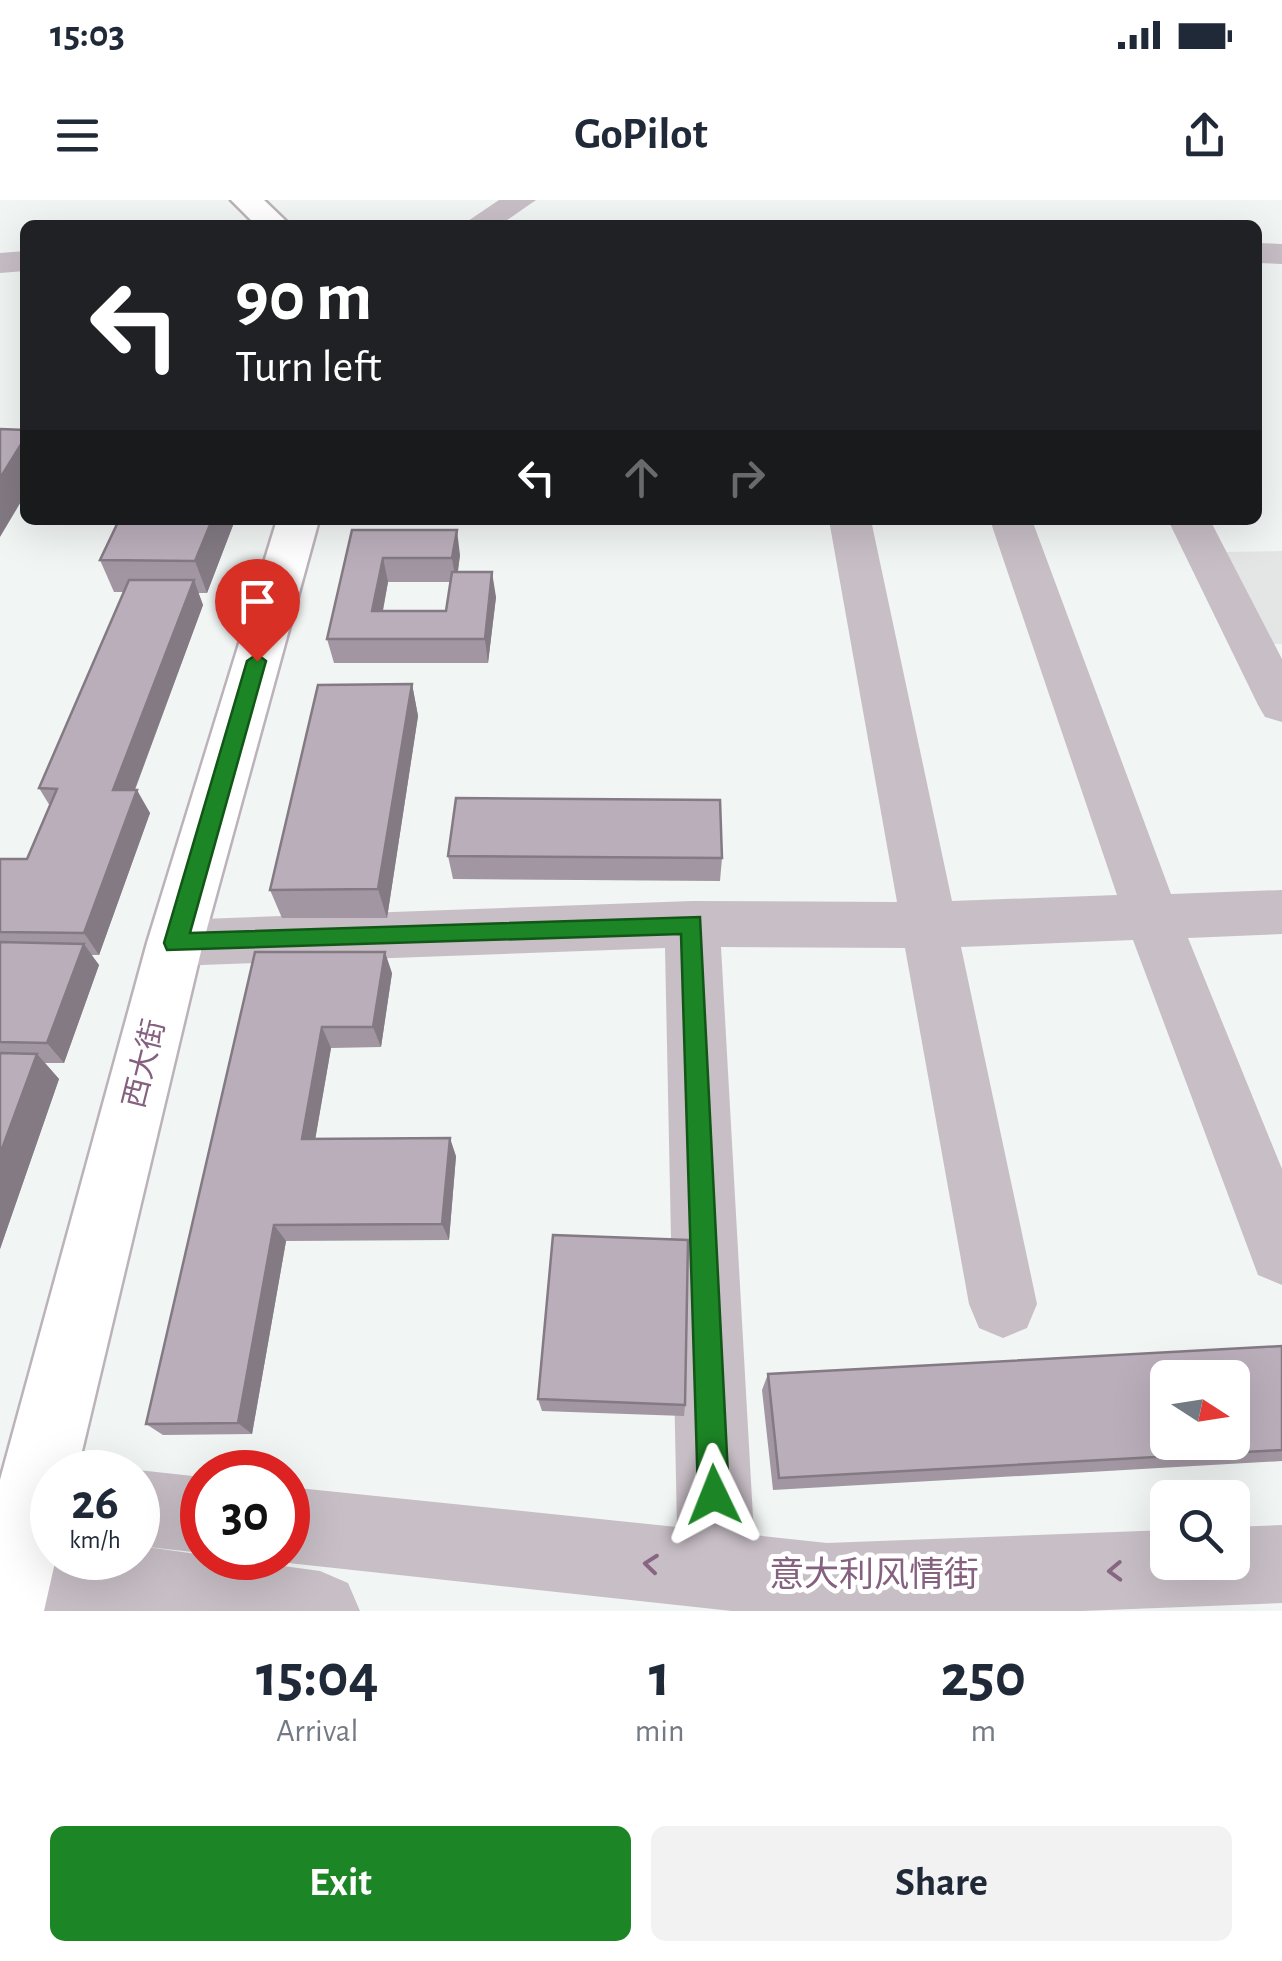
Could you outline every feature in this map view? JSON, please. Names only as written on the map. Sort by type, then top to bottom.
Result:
[{"type":"main road","points":[[246,200],[268,220]]},
{"type":"main road","name":"西大街","points":[[28,1544],[175,943],[297,525]]},
{"type":"street","points":[[487,220],[521,200]]},
{"type":"street","points":[[523,220],[554,200]]},
{"type":"street","points":[[851,525],[1003,1304]]},
{"type":"street","points":[[1013,525],[1152,918],[1282,1252]]},
{"type":"street","points":[[1192,525],[1282,705]]},
{"type":"street","points":[[175,943],[692,924],[930,925],[1282,912]]},
{"type":"street","points":[[692,924],[717,1571]]},
{"type":"street","name":"意大利风情街","points":[[310,1527],[826,1582],[1282,1564]]},
{"type":"street","points":[[28,1544],[320,1611]]},
{"type":"shaded area","points":[[1282,551],[1282,644],[1270,644],[1222,552]]},
{"type":"building","points":[[0,429],[20,430],[20,446],[0,478]]},
{"type":"building","points":[[117,525],[210,525],[195,561],[100,560]]},
{"type":"building","points":[[352,530],[457,530],[452,558],[383,558],[372,611],[446,611],[452,572],[492,572],[485,639],[327,639]]},
{"type":"building","points":[[129,580],[194,580],[113,790],[137,790],[84,933],[0,932],[0,859],[27,859],[57,789],[39,788]]},
{"type":"building","points":[[412,684],[378,889],[270,890],[318,685]]},
{"type":"building","points":[[456,798],[720,800],[722,858],[448,856]]},
{"type":"building","points":[[0,942],[84,944],[47,1043],[0,1042]]},
{"type":"building","points":[[255,952],[385,952],[373,1027],[322,1027],[302,1139],[450,1138],[442,1224],[274,1225],[238,1423],[146,1424]]},
{"type":"building","points":[[0,1053],[37,1054],[0,1154]]},
{"type":"building","points":[[553,1235],[688,1240],[685,1405],[538,1399]]},
{"type":"building","points":[[1282,1346],[1282,1450],[1250,1452],[1250,1360],[1150,1360],[1150,1457],[779,1478],[768,1374]]},
{"type":"route","points":[[257,661],[175,943],[692,924],[714,1495]]}]
